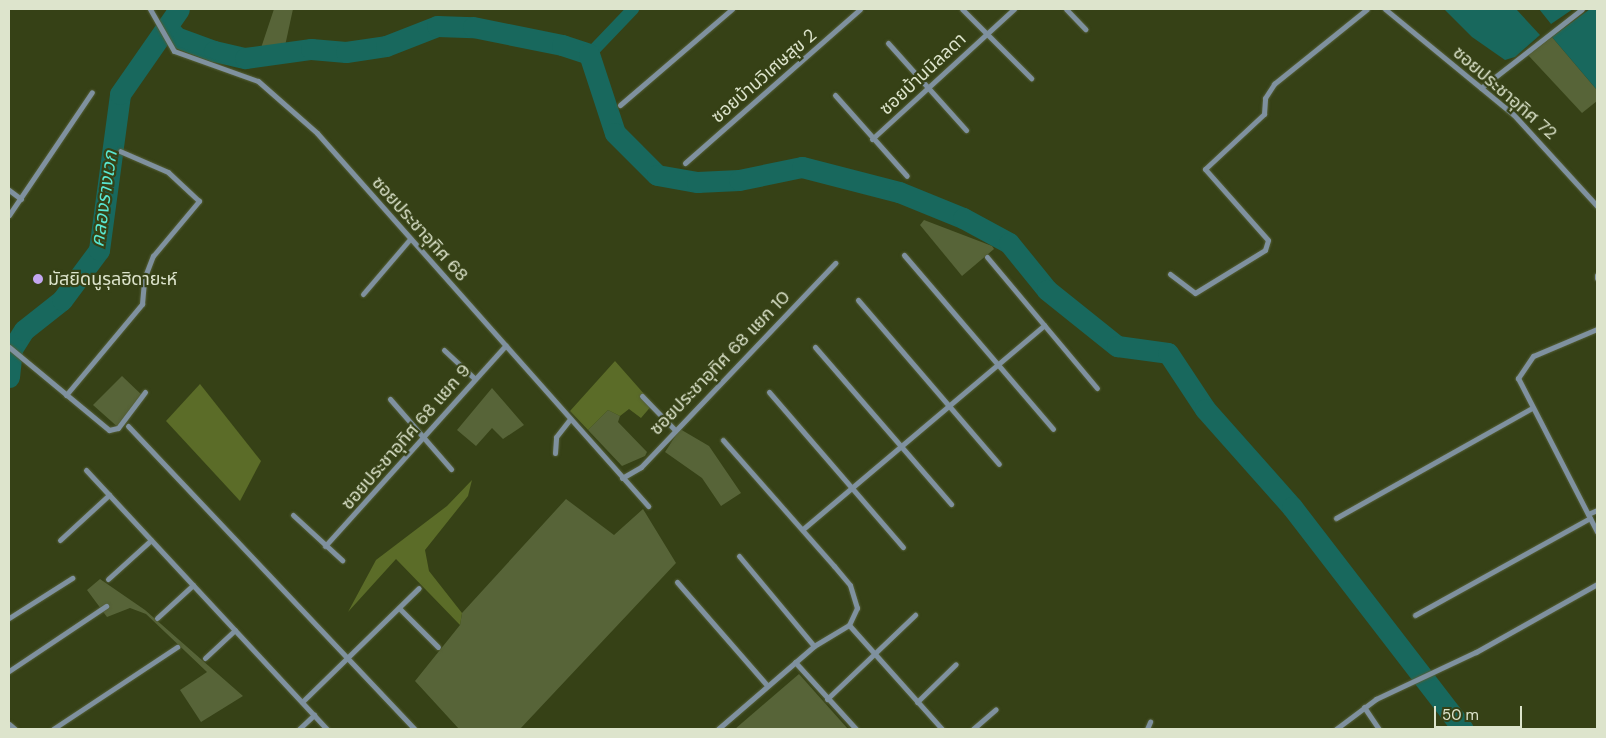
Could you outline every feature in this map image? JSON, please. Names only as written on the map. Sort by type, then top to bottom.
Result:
[{"type":"street","name":"ซอยประชาอุทิศ 68","points":[[150,9],[157,19],[168,46],[269,88],[316,133],[648,506]]},
{"type":"street","points":[[620,105],[732,9]]},
{"type":"street","name":"ซอยบ้านวิเศษสุข 2","points":[[685,163],[860,9]]},
{"type":"street","points":[[962,9],[1031,78]]},
{"type":"street","name":"ซอยบ้านนิลลดา","points":[[872,139],[1014,9]]},
{"type":"street","points":[[1066,9],[1085,29]]},
{"type":"street","points":[[1170,274],[1195,293],[1265,250],[1268,240],[1205,169],[1264,114],[1265,98],[1274,84],[1367,9]]},
{"type":"street","name":"ซอยประชาอุทิศ 72","points":[[1385,9],[1481,88],[1562,162],[1597,206]]},
{"type":"street","points":[[1481,88],[1582,9]]},
{"type":"street","points":[[888,43],[966,130]]},
{"type":"street","points":[[9,215],[92,92]]},
{"type":"street","points":[[835,95],[872,139],[907,176]]},
{"type":"street","points":[[66,395],[142,304],[144,280],[153,256],[199,201],[168,172],[120,151]]},
{"type":"street","points":[[9,190],[21,199]]},
{"type":"street","points":[[363,294],[410,239]]},
{"type":"street","points":[[904,255],[1052,428]]},
{"type":"street","points":[[987,257],[1097,388]]},
{"type":"street","name":"ซอยประชาอุทิศ 68 แยก 10","points":[[622,478],[640,467],[674,429],[835,263]]},
{"type":"street","points":[[858,300],[999,464]]},
{"type":"street","points":[[803,529],[1044,325]]},
{"type":"street","points":[[1597,329],[1525,362],[1518,378],[1597,532]]},
{"type":"street","name":"ซอยประชาอุทิศ 68 แยก 9","points":[[325,546],[506,345]]},
{"type":"street","points":[[9,347],[66,395],[114,430],[145,392]]},
{"type":"street","points":[[815,347],[902,444],[951,504]]},
{"type":"street","points":[[444,350],[475,379]]},
{"type":"street","points":[[769,392],[852,486],[902,547]]},
{"type":"street","points":[[642,396],[674,429]]},
{"type":"street","points":[[390,400],[423,435],[451,469]]},
{"type":"street","points":[[1336,518],[1532,408]]},
{"type":"street","points":[[555,453],[556,438],[570,419]]},
{"type":"street","points":[[128,426],[348,656],[415,729]]},
{"type":"street","points":[[718,729],[814,646],[849,625],[857,608],[850,585],[724,440]]},
{"type":"street","points":[[86,470],[327,729]]},
{"type":"street","points":[[60,540],[109,494]]},
{"type":"street","points":[[1415,615],[1597,510]]},
{"type":"street","points":[[293,515],[342,560]]},
{"type":"street","points":[[108,580],[151,540]]},
{"type":"street","points":[[739,556],[814,646]]},
{"type":"street","points":[[9,618],[72,578]]},
{"type":"street","points":[[677,582],[767,685]]},
{"type":"street","points":[[1336,729],[1364,707],[1427,673],[1476,652],[1597,584]]},
{"type":"street","points":[[157,618],[193,585]]},
{"type":"street","points":[[302,702],[419,588]]},
{"type":"street","points":[[9,671],[106,606]]},
{"type":"street","points":[[399,608],[438,647]]},
{"type":"street","points":[[827,698],[915,615]]},
{"type":"street","points":[[849,625],[873,655],[942,729]]},
{"type":"street","points":[[205,658],[235,630]]},
{"type":"street","points":[[53,729],[177,647]]},
{"type":"street","points":[[795,662],[856,729]]},
{"type":"street","points":[[917,702],[956,664]]},
{"type":"street","points":[[1364,707],[1379,729]]},
{"type":"street","points":[[973,729],[996,709]]},
{"type":"street","points":[[299,729],[314,715]]},
{"type":"street","points":[[1147,729],[1150,722]]},
{"type":"street","points":[[9,724],[15,729]]},
{"type":"green space","points":[[274,9],[293,9],[285,46],[261,48]]},
{"type":"green space","points":[[1552,37],[1597,90],[1597,101],[1582,113],[1528,55]]},
{"type":"green space","points":[[924,220],[992,246],[994,249],[962,276],[920,225]]},
{"type":"green space","points":[[615,361],[653,404],[641,418],[629,409],[620,416],[608,410],[588,430],[570,411]]},
{"type":"green space","points":[[122,376],[145,398],[120,429],[93,405]]},
{"type":"green space","points":[[200,384],[261,461],[240,501],[166,421]]},
{"type":"green space","points":[[492,388],[524,425],[503,439],[492,428],[476,446],[457,430]]},
{"type":"green space","points":[[608,410],[620,416],[618,422],[647,452],[645,456],[622,466],[588,430]]},
{"type":"green space","points":[[680,429],[709,446],[741,493],[721,506],[702,478],[665,452]]},
{"type":"green space","points":[[472,480],[468,496],[425,550],[429,571],[462,613],[460,625],[396,559],[348,612],[376,560],[447,506]]},
{"type":"green space","points":[[566,499],[614,535],[643,509],[676,563],[520,729],[459,729],[415,681],[460,625],[462,613]]},
{"type":"green space","points":[[100,579],[145,610],[243,696],[201,722],[180,690],[207,672],[146,614],[130,608],[107,617],[87,590]]},
{"type":"green space","points":[[799,674],[848,729],[735,729]]},
{"type":"water","points":[[1444,9],[1516,9],[1540,35],[1515,57],[1505,60],[1472,37]]},
{"type":"water","points":[[1539,9],[1573,9],[1551,24]]},
{"type":"water","points":[[1590,9],[1597,9],[1597,90],[1552,37]]},
{"type":"waterway","name":"คลองรางเวก","points":[[9,377],[12,349],[24,330],[62,300],[99,250],[120,94],[179,9]]},
{"type":"waterway","points":[[589,55],[633,9]]},
{"type":"waterway","points":[[168,28],[176,37],[214,51],[245,58],[311,49],[346,52],[386,46],[437,26],[473,27],[562,45],[589,54],[615,133],[657,175],[697,182],[739,180],[802,167],[899,192],[963,218],[1009,243],[1047,290],[1117,346],[1168,353],[1205,409],[1292,507],[1463,729]]},
{"type":"place","name":"มัสยิดนูรุลฮิดายะห์","points":[[38,279]]}]
